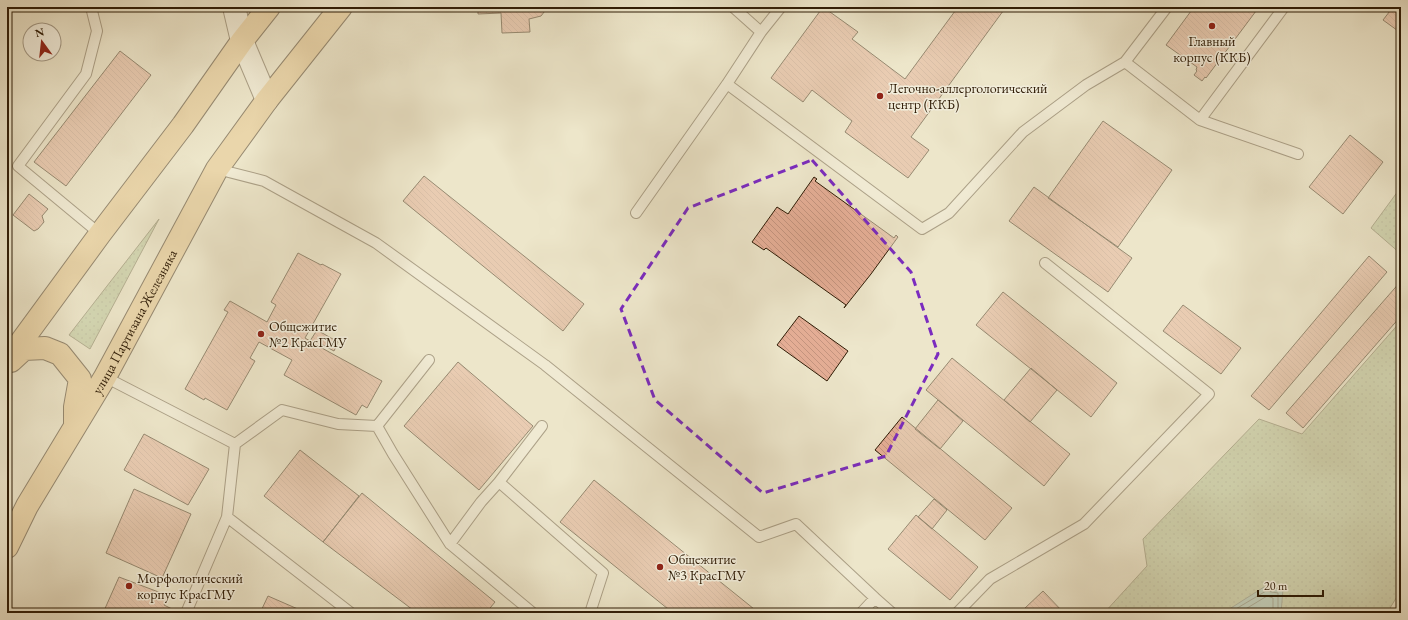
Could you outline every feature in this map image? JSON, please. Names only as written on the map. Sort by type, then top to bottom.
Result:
[{"type":"main road","points":[[7,363],[100,234],[183,125],[242,41],[269,7]]},
{"type":"main road","name":"улица Партизана Железняка","points":[[7,547],[27,506],[105,377],[217,169],[267,100],[341,7]]},
{"type":"main road","points":[[7,363],[24,349],[45,348],[60,354],[80,379],[75,407],[75,428]]},
{"type":"street","points":[[234,7],[242,41],[267,100]]},
{"type":"lane","points":[[91,7],[97,31],[86,74],[18,166],[100,234]]},
{"type":"lane","points":[[733,7],[761,32]]},
{"type":"lane","points":[[636,213],[727,84],[761,32],[781,7]]},
{"type":"lane","points":[[727,84],[922,229],[949,212],[1023,132],[1086,85],[1125,62],[1167,7]]},
{"type":"lane","points":[[1200,120],[1284,7]]},
{"type":"lane","points":[[1125,62],[1200,120],[1298,154]]},
{"type":"lane","points":[[217,169],[264,181],[376,243],[545,365],[759,537],[796,524],[892,613]]},
{"type":"lane","points":[[957,613],[990,579],[1084,524],[1209,394],[1044,263]]},
{"type":"lane","points":[[377,426],[429,360]]},
{"type":"lane","points":[[105,377],[235,444]]},
{"type":"lane","points":[[186,613],[227,517],[235,444],[282,410],[338,424],[377,426]]},
{"type":"lane","points":[[377,426],[450,544],[533,613]]},
{"type":"lane","points":[[450,544],[542,426]]},
{"type":"lane","points":[[499,482],[604,573],[590,613]]},
{"type":"lane","points":[[227,517],[351,613]]},
{"type":"lane","points":[[861,613],[875,598]]},
{"type":"highlighted area","points":[[812,160],[911,272],[938,354],[886,456],[763,493],[655,400],[621,309],[688,208]]},
{"type":"green space","points":[[1401,187],[1401,254],[1371,228]]},
{"type":"green space","points":[[159,219],[90,349],[69,335]]},
{"type":"green space","points":[[1401,321],[1401,590],[1387,613],[1104,613],[1147,566],[1143,539],[1259,419],[1302,434]]},
{"type":"water","points":[[1264,587],[1283,589],[1281,613],[1223,613]]},
{"type":"building","points":[[478,7],[548,7],[541,16],[529,19],[530,32],[502,33],[501,13],[478,14]]},
{"type":"building","name":"Легочно-аллергологический центр (ККБ)","points":[[823,7],[858,32],[852,39],[905,79],[958,7],[1006,7],[911,137],[929,150],[908,178],[845,132],[852,121],[812,90],[803,102],[771,78]]},
{"type":"building","name":"Главный корпус (ККБ)","points":[[1194,7],[1259,7],[1206,78],[1205,77],[1202,81],[1194,75],[1197,71],[1197,67],[1166,45]]},
{"type":"building","points":[[1393,7],[1401,7],[1401,33],[1383,20]]},
{"type":"building","points":[[120,51],[151,75],[66,186],[34,162]]},
{"type":"building","points":[[1103,121],[1172,170],[1118,247],[1048,198]]},
{"type":"building","points":[[1350,135],[1383,162],[1343,214],[1309,187]]},
{"type":"building","points":[[424,176],[584,304],[563,331],[403,201]]},
{"type":"building","points":[[814,177],[817,179],[815,181],[894,238],[896,235],[898,237],[844,308],[846,305],[766,248],[764,250],[752,242],[777,207],[788,214]]},
{"type":"building","points":[[1034,187],[1132,258],[1108,292],[1009,221]]},
{"type":"building","points":[[29,194],[48,209],[42,216],[44,222],[34,231],[13,215]]},
{"type":"building","name":"Общежитие №2 КрасГМУ","points":[[298,253],[341,274],[305,338],[310,341],[317,330],[338,342],[334,351],[321,344],[320,347],[382,381],[367,408],[362,405],[356,415],[284,375],[292,360],[259,342],[250,358],[255,361],[227,410],[205,398],[204,400],[185,389],[228,312],[224,310],[230,301],[267,322],[276,305],[271,302]]},
{"type":"building","points":[[1369,256],[1387,272],[1269,410],[1251,396]]},
{"type":"building","points":[[1401,281],[1401,316],[1303,428],[1286,413]]},
{"type":"building","points":[[1003,292],[1117,383],[1091,417],[976,325]]},
{"type":"building","points":[[1183,305],[1241,348],[1221,374],[1163,331]]},
{"type":"building","points":[[799,316],[848,351],[827,381],[777,345]]},
{"type":"building","points":[[952,358],[1070,454],[1044,486],[926,390]]},
{"type":"building","points":[[458,362],[533,426],[479,490],[404,426]]},
{"type":"building","points":[[1031,368],[1057,390],[1030,422],[1004,400]]},
{"type":"building","points":[[938,400],[963,421],[940,449],[915,429]]},
{"type":"building","points":[[902,417],[1012,508],[985,540],[875,450]]},
{"type":"building","points":[[144,434],[209,469],[188,505],[124,470]]},
{"type":"building","points":[[300,450],[359,496],[323,542],[264,496]]},
{"type":"building","name":"Общежитие №3 КрасГМУ","points":[[594,480],[759,613],[673,613],[560,522]]},
{"type":"building","points":[[134,489],[191,514],[162,578],[106,553]]},
{"type":"building","points":[[362,493],[495,602],[486,613],[417,613],[323,542]]},
{"type":"building","points":[[934,499],[947,510],[932,529],[918,517]]},
{"type":"building","points":[[916,515],[978,567],[950,600],[888,549]]},
{"type":"building","name":"Морфологический корпус КрасГМУ","points":[[119,577],[169,596],[164,605],[172,609],[170,613],[103,613]]},
{"type":"building","points":[[1043,591],[1064,613],[1028,613],[1024,609]]},
{"type":"building","points":[[268,596],[307,613],[260,613]]},
{"type":"place","name":"Главный корпус (ККБ)","points":[[1212,26]]},
{"type":"place","name":"Легочно-аллергологический центр (ККБ)","points":[[880,96]]},
{"type":"place","name":"Общежитие №2 КрасГМУ","points":[[261,334]]},
{"type":"place","name":"Общежитие №3 КрасГМУ","points":[[660,567]]},
{"type":"place","name":"Морфологический корпус КрасГМУ","points":[[129,586]]}]
